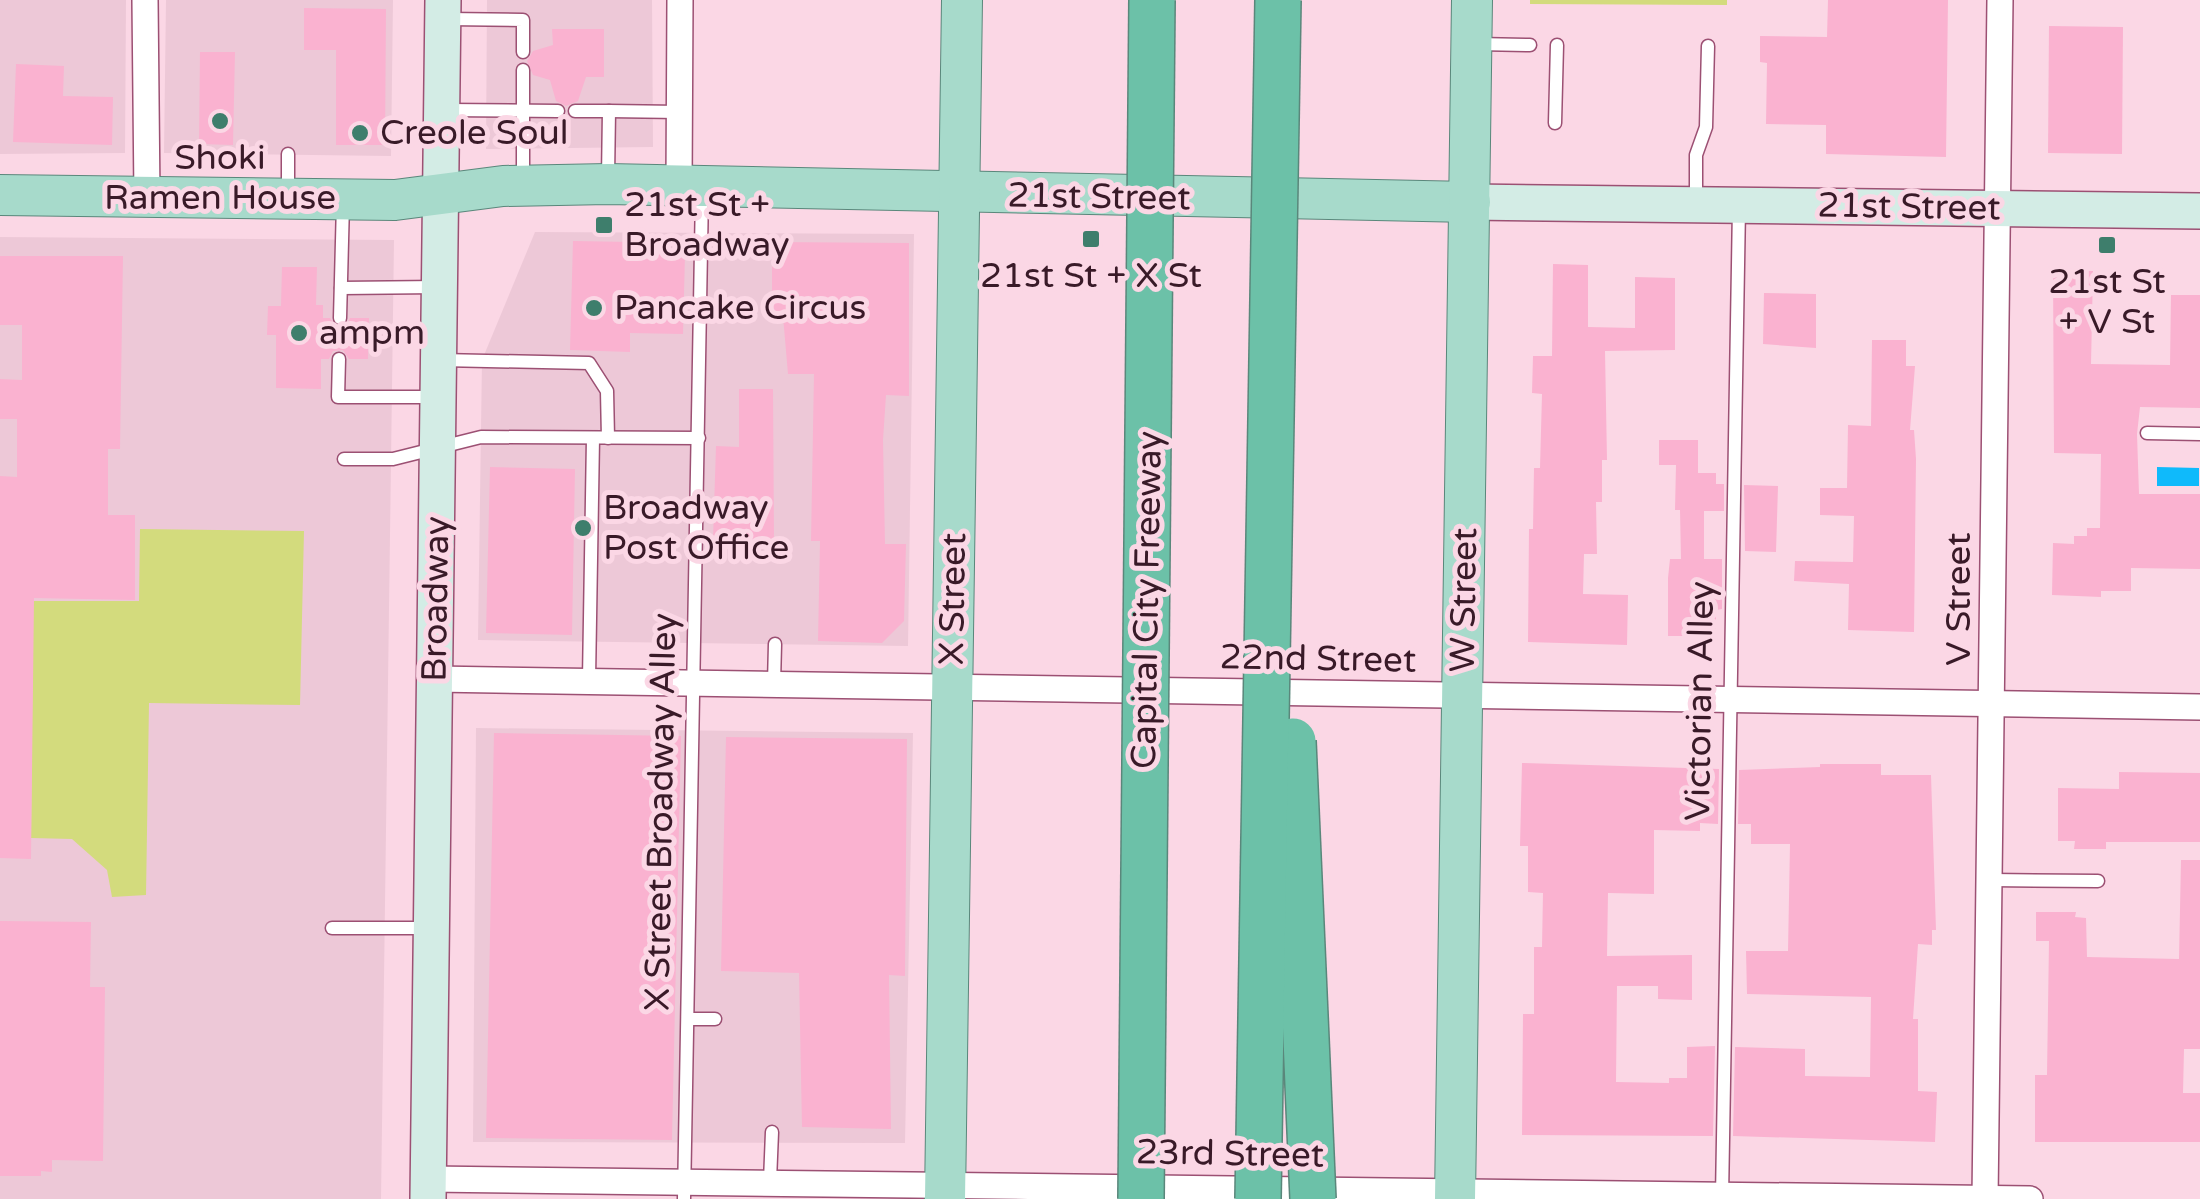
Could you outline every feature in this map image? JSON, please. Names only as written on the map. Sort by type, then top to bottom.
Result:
[{"type":"highway","name":"Capital City Freeway","points":[[1141,1199],[1152,0]]},
{"type":"highway","points":[[1261,1199],[1260,1050],[1278,0]]},
{"type":"highway","points":[[1272,264],[1313,1199]]},
{"type":"main road","name":"X Street","points":[[945,1192],[962,0]]},
{"type":"main road","name":"W Street","points":[[1455,1195],[1472,0]]},
{"type":"main road","name":"Broadway","points":[[428,1189],[443,10]]},
{"type":"main road","name":"21st Street","points":[[0,195],[344,200],[440,196],[522,186],[608,184],[959,194],[2200,211]]},
{"type":"street","points":[[145,0],[147,197]]},
{"type":"street","points":[[680,0],[679,112],[690,185]]},
{"type":"street","name":"V Street","points":[[1985,1199],[2000,0]]},
{"type":"street","name":"22nd Street","points":[[435,678],[1463,698],[2200,707]]},
{"type":"street","name":"23rd Street","points":[[428,1189],[684,1189],[770,1180],[945,1192],[2030,1199]]},
{"type":"lane","points":[[443,10],[523,20],[523,52]]},
{"type":"lane","points":[[1472,44],[1530,45]]},
{"type":"lane","points":[[1555,123],[1557,45]]},
{"type":"lane","points":[[1696,204],[1696,155],[1706,127],[1708,46]]},
{"type":"lane","points":[[522,186],[523,70]]},
{"type":"lane","points":[[442,110],[558,110]]},
{"type":"lane","points":[[575,111],[679,112]]},
{"type":"lane","points":[[608,184],[609,111]]},
{"type":"lane","points":[[288,154],[288,198]]},
{"type":"lane","name":"X Street Broadway Alley","points":[[684,1189],[698,438],[690,185]]},
{"type":"lane","points":[[340,318],[344,200]]},
{"type":"lane","name":"Victorian Alley","points":[[1722,1197],[1739,204]]},
{"type":"lane","points":[[341,288],[440,287]]},
{"type":"lane","points":[[338,359],[338,397],[437,397]]},
{"type":"lane","points":[[438,360],[590,363],[607,391],[608,438]]},
{"type":"lane","points":[[2148,433],[2200,434]]},
{"type":"lane","points":[[344,459],[393,459],[481,437],[698,438]]},
{"type":"lane","points":[[589,679],[592,438]]},
{"type":"lane","points":[[774,644],[774,683]]},
{"type":"lane","points":[[1991,880],[2098,880]]},
{"type":"lane","points":[[332,928],[430,928]]},
{"type":"lane","points":[[688,1020],[715,1020]]},
{"type":"lane","points":[[770,1180],[772,1132]]},
{"type":"shaded area","points":[[0,0],[126,0],[125,153],[0,154]]},
{"type":"shaded area","points":[[166,0],[393,0],[391,156],[164,153]]},
{"type":"shaded area","points":[[487,0],[652,0],[653,147],[486,149]]},
{"type":"shaded area","points":[[535,232],[914,234],[908,646],[478,640],[482,360]]},
{"type":"shaded area","points":[[0,237],[394,240],[381,1199],[0,1199]]},
{"type":"shaded area","points":[[476,728],[913,733],[905,1143],[473,1142]]},
{"type":"green space","points":[[1530,0],[1727,0],[1727,5],[1530,4]]},
{"type":"green space","points":[[140,529],[304,531],[300,705],[149,703],[146,895],[112,897],[107,870],[72,839],[31,838],[33,601],[139,601]]},
{"type":"water","points":[[2157,467],[2199,468],[2199,486],[2157,486]]},
{"type":"building","points":[[1828,0],[1948,0],[1946,157],[1826,154],[1826,125],[1766,124],[1767,63],[1760,62],[1760,36],[1827,37]]},
{"type":"building","points":[[304,8],[386,9],[385,145],[336,145],[336,50],[304,50]]},
{"type":"building","points":[[2049,26],[2123,27],[2122,154],[2048,153]]},
{"type":"building","points":[[552,29],[604,29],[604,77],[586,77],[578,101],[566,106],[556,101],[550,80],[533,75],[527,61],[533,51],[553,45]]},
{"type":"building","points":[[200,52],[235,52],[233,145],[199,144]]},
{"type":"building","points":[[16,64],[64,66],[63,96],[113,97],[112,145],[13,142]]},
{"type":"building","points":[[573,241],[633,242],[633,253],[685,254],[683,334],[630,333],[630,352],[570,350]]},
{"type":"building","points":[[772,242],[909,243],[909,396],[886,395],[883,440],[885,544],[906,544],[904,621],[882,643],[818,641],[820,541],[811,541],[814,374],[788,374],[783,316],[772,316]]},
{"type":"building","points":[[0,256],[123,256],[120,449],[108,449],[108,515],[135,515],[135,600],[34,598],[31,859],[0,858],[0,476],[17,477],[17,419],[0,419],[0,379],[22,380],[22,325],[0,325]]},
{"type":"building","points":[[1553,264],[1588,265],[1588,327],[1635,328],[1635,277],[1675,278],[1675,350],[1605,351],[1607,460],[1602,460],[1602,502],[1596,502],[1597,554],[1584,554],[1583,594],[1628,595],[1627,645],[1528,642],[1529,529],[1533,529],[1534,468],[1540,468],[1542,394],[1532,393],[1533,356],[1552,356]]},
{"type":"building","points":[[282,267],[317,267],[316,305],[323,305],[323,318],[330,318],[336,327],[346,326],[350,318],[369,318],[368,359],[349,359],[343,350],[333,351],[329,359],[321,359],[321,389],[276,388],[276,335],[267,335],[268,306],[281,306]]},
{"type":"building","points":[[2053,270],[2093,271],[2091,364],[2170,365],[2171,295],[2200,295],[2200,408],[2140,407],[2137,434],[2139,494],[2200,494],[2200,569],[2131,568],[2131,591],[2101,591],[2101,597],[2052,595],[2053,543],[2074,544],[2074,536],[2087,536],[2087,528],[2100,528],[2101,454],[2054,453]]},
{"type":"building","points":[[1764,293],[1816,294],[1816,348],[1763,344]]},
{"type":"building","points":[[1872,340],[1906,340],[1906,366],[1915,366],[1910,430],[1914,430],[1916,459],[1914,632],[1848,630],[1849,584],[1794,581],[1795,561],[1853,562],[1854,516],[1820,515],[1820,488],[1847,488],[1848,425],[1871,426]]},
{"type":"building","points":[[739,389],[773,389],[774,540],[713,540],[716,446],[739,447]]},
{"type":"building","points":[[1659,440],[1698,440],[1698,473],[1716,473],[1716,484],[1724,484],[1724,511],[1704,511],[1704,559],[1722,559],[1722,609],[1716,610],[1716,636],[1668,636],[1670,559],[1681,559],[1680,510],[1675,510],[1676,465],[1659,465]]},
{"type":"building","points":[[490,467],[575,469],[572,635],[486,633]]},
{"type":"building","points":[[1744,485],[1778,486],[1776,552],[1745,551]]},
{"type":"building","points":[[494,733],[681,736],[672,1140],[486,1138]]},
{"type":"building","points":[[726,737],[907,739],[905,976],[889,975],[891,1129],[802,1127],[799,973],[721,971]]},
{"type":"building","points":[[1522,763],[1719,769],[1718,824],[1700,823],[1700,831],[1654,830],[1654,894],[1608,893],[1607,956],[1692,955],[1692,1000],[1658,999],[1658,986],[1617,986],[1616,1082],[1669,1083],[1669,1078],[1687,1078],[1687,1047],[1715,1046],[1713,1136],[1522,1135],[1523,1014],[1534,1014],[1534,947],[1542,947],[1543,893],[1528,892],[1528,846],[1520,846]]},
{"type":"building","points":[[1881,764],[1881,775],[1931,775],[1936,930],[1932,930],[1932,945],[1918,944],[1913,1019],[1918,1019],[1918,1091],[1937,1092],[1935,1142],[1733,1136],[1735,1047],[1805,1049],[1805,1076],[1870,1077],[1871,997],[1747,994],[1746,951],[1788,951],[1790,844],[1751,844],[1751,824],[1738,824],[1739,770]]},
{"type":"building","points":[[2119,772],[2200,773],[2200,842],[2106,842],[2106,849],[2074,849],[2075,841],[2058,841],[2058,788],[2119,789]]},
{"type":"building","points":[[2181,860],[2200,860],[2200,1049],[2184,1049],[2183,1093],[2200,1093],[2200,1142],[2035,1142],[2035,1075],[2047,1075],[2049,941],[2036,941],[2036,912],[2076,912],[2075,917],[2086,918],[2087,957],[2179,959]]},
{"type":"building","points":[[0,921],[91,922],[90,987],[105,987],[103,1161],[52,1160],[52,1172],[41,1171],[41,1176],[0,1176]]},
{"type":"place","name":"Shoki Ramen House","points":[[220,121]]},
{"type":"place","name":"Creole Soul","points":[[360,133]]},
{"type":"place","name":"21st St + Broadway","points":[[604,225]]},
{"type":"place","name":"21st St + X St","points":[[1091,239]]},
{"type":"place","name":"21st St + V St","points":[[2107,245]]},
{"type":"place","name":"Pancake Circus","points":[[594,308]]},
{"type":"place","name":"ampm","points":[[299,333]]},
{"type":"place","name":"Broadway Post Office","points":[[583,528]]}]
